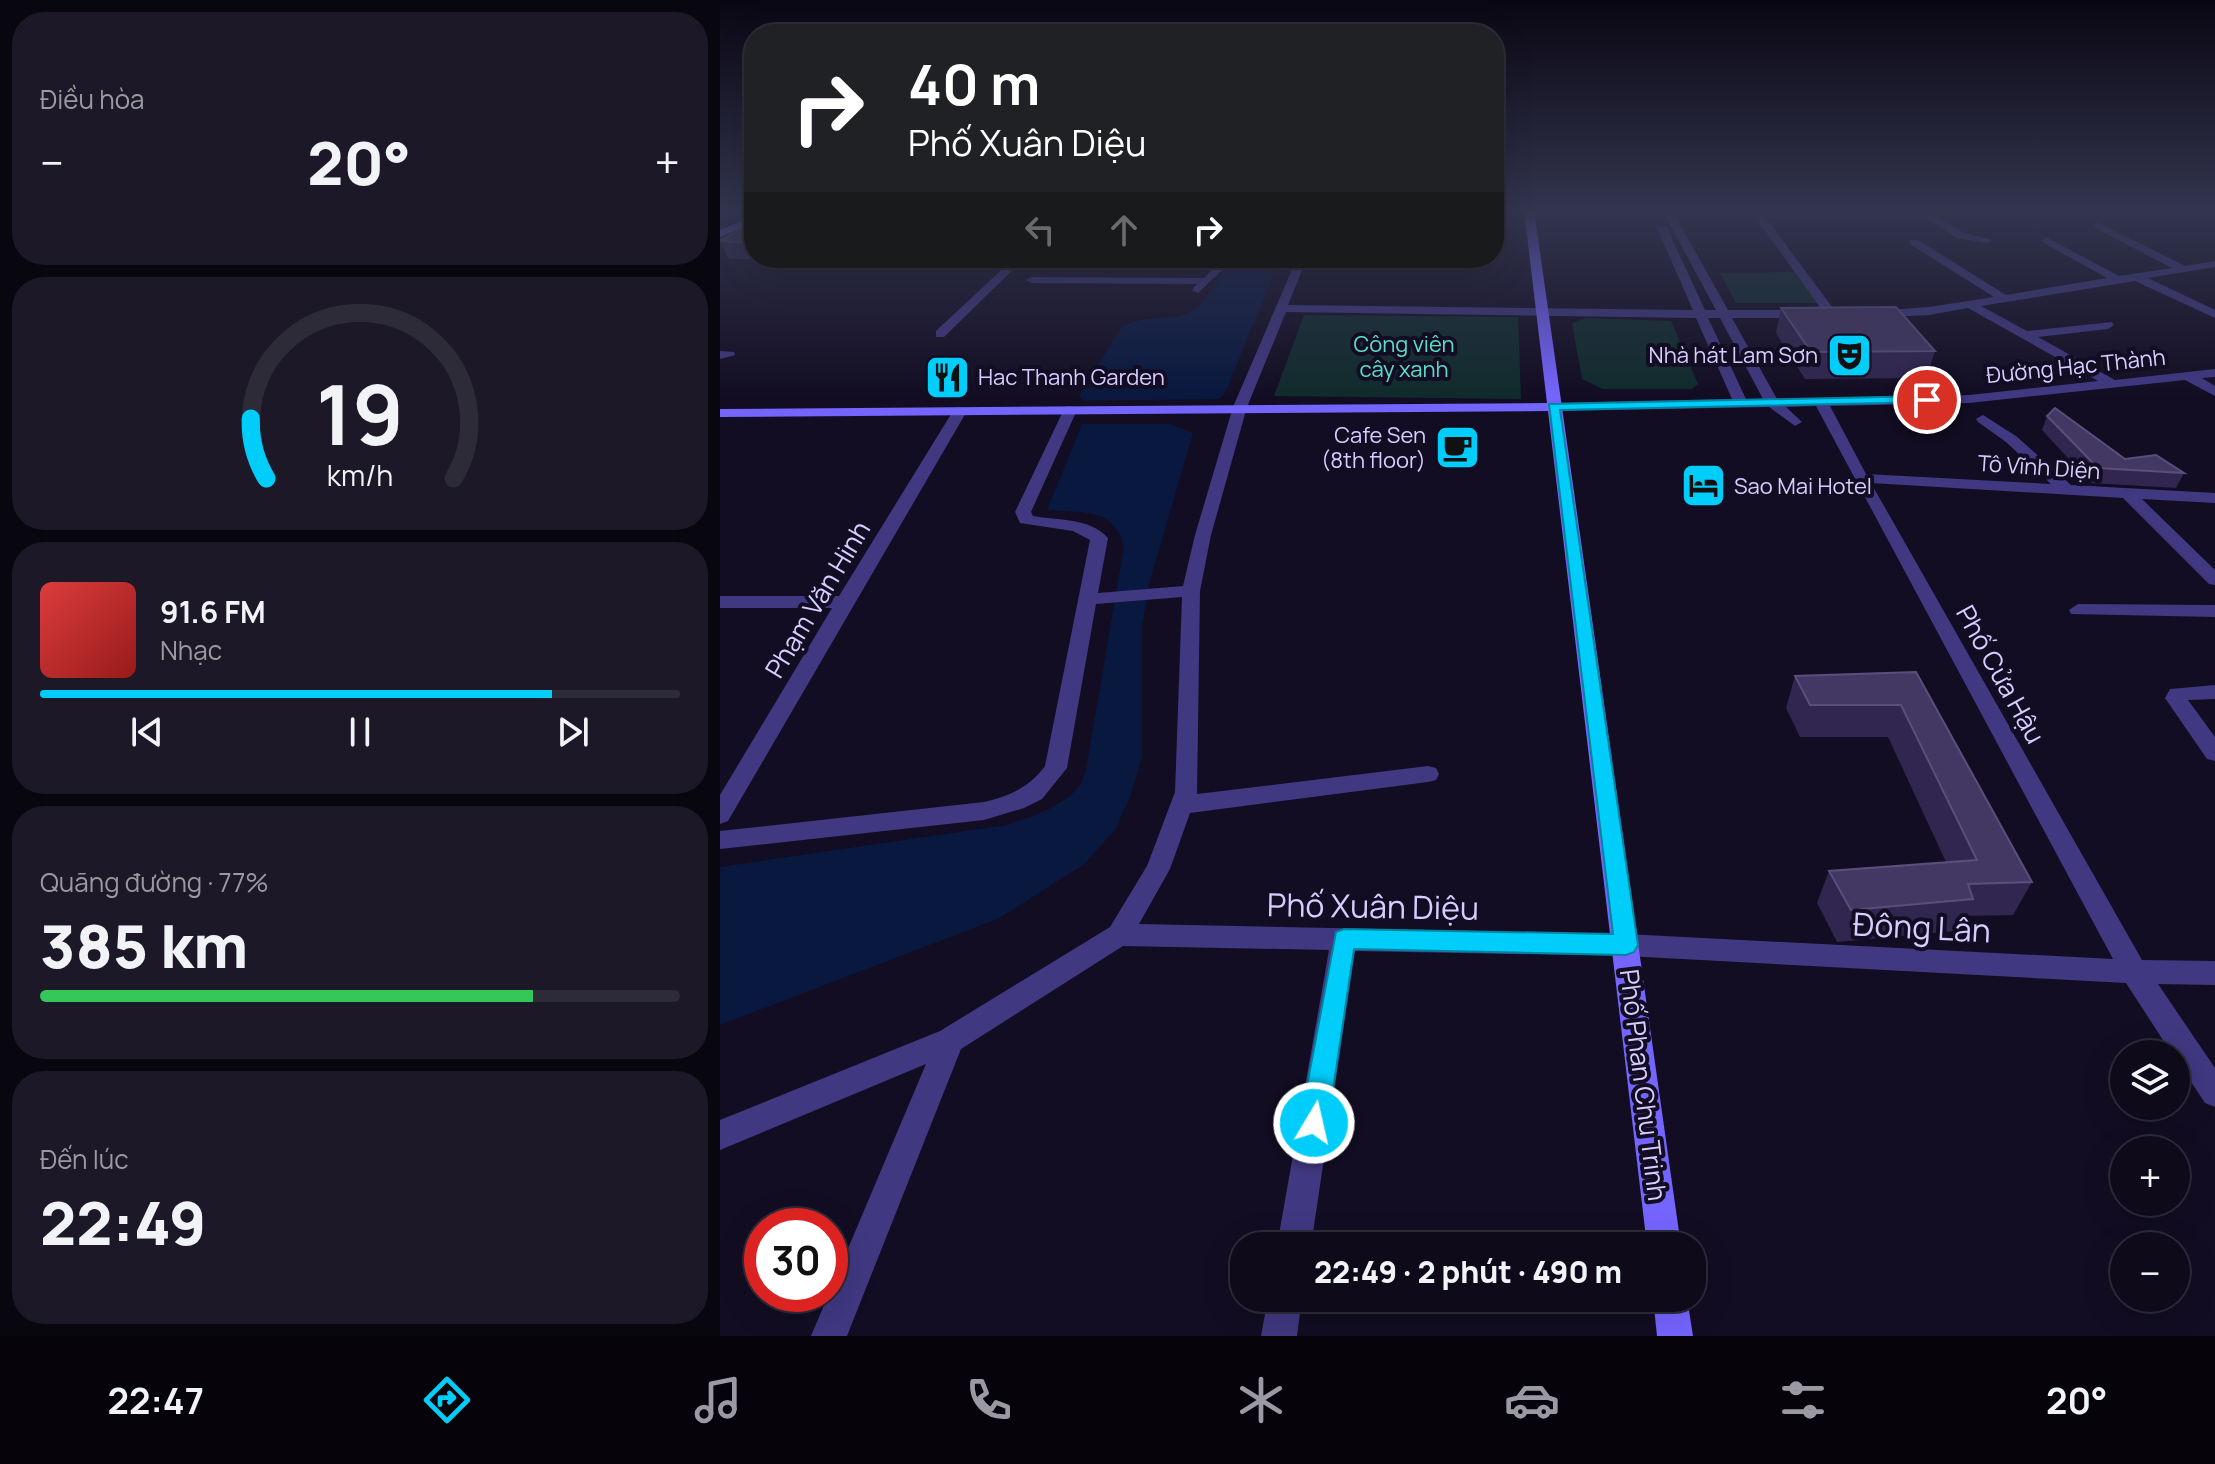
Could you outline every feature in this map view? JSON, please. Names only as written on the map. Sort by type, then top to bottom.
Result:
[{"type":"street","points":[[940,334],[1005,272]]},
{"type":"street","points":[[1195,293],[1216,272]]},
{"type":"street","points":[[720,1135],[950,1040],[1119,935],[1158,869],[1186,792],[1191,591],[1203,535],[1240,407],[1296,272]]},
{"type":"street","name":"Phố Phan Chu Trinh","points":[[1537,272],[1662,1232]]},
{"type":"street","points":[[1682,272],[1741,403]]},
{"type":"street","points":[[1701,272],[1772,402],[1795,422]]},
{"type":"street","points":[[1804,272],[1838,315]]},
{"type":"street","points":[[1809,272],[1838,315]]},
{"type":"street","points":[[1963,272],[2002,297]]},
{"type":"street","points":[[2104,272],[2116,279]]},
{"type":"street","points":[[1862,315],[1929,311],[2160,272]]},
{"type":"street","points":[[2134,276],[2215,314]]},
{"type":"street","points":[[1032,280],[1207,281]]},
{"type":"street","points":[[2190,303],[2215,296]]},
{"type":"street","points":[[1967,303],[2113,384]]},
{"type":"street","points":[[1281,308],[1542,314],[1838,315]]},
{"type":"street","points":[[2025,335],[2108,325]]},
{"type":"street","name":"Đường Hạc Thành","points":[[720,413],[1553,407],[1969,399],[2215,373]]},
{"type":"street","points":[[2188,376],[2215,392]]},
{"type":"street","name":"Phố Cửa Hậu","points":[[1821,402],[2134,972],[2215,1093]]},
{"type":"street","points":[[720,840],[984,811],[1020,804],[1044,788],[1056,768],[1099,538],[1089,530],[1072,525],[1040,524],[1026,519],[1023,512],[1070,410]]},
{"type":"street","name":"Phạm Văn Hinh","points":[[720,815],[960,411]]},
{"type":"street","points":[[1983,419],[2011,439],[2067,490]]},
{"type":"street","name":"Tô Vĩnh Diện","points":[[1860,478],[2215,498]]},
{"type":"street","points":[[2128,494],[2215,580]]},
{"type":"street","points":[[1086,599],[1191,591]]},
{"type":"street","points":[[720,602],[845,602]]},
{"type":"street","points":[[2078,610],[2215,611]]},
{"type":"street","points":[[2215,692],[2185,691],[2175,698],[2215,753]]},
{"type":"street","points":[[1181,805],[1428,774]]},
{"type":"street","name":"Phố Xuân Diệu","points":[[1119,935],[1626,945]]},
{"type":"street","points":[[1296,1232],[1344,939]]},
{"type":"street","name":"Đông Lân","points":[[1626,945],[2134,972],[2215,973]]},
{"type":"street","points":[[829,1336],[950,1040]]},
{"type":"street","points":[[1279,1336],[1283,1312]]},
{"type":"street","points":[[1672,1312],[1675,1336]]},
{"type":"green space","points":[[1797,272],[1819,303],[1736,303],[1720,273]]},
{"type":"green space","name":"Công viên cây xanh","points":[[1304,315],[1518,317],[1521,399],[1274,396]]},
{"type":"green space","points":[[1586,318],[1671,321],[1698,384],[1692,389],[1603,389],[1582,379],[1572,323]]},
{"type":"water","points":[[1222,272],[1274,272],[1226,391],[1219,399],[1084,401],[1079,396],[1120,329],[1138,321],[1181,316],[1191,312],[1208,296]]},
{"type":"water","points":[[1082,424],[1170,424],[1193,433],[1149,584],[1142,627],[1142,757],[1130,797],[1115,830],[1084,864],[1000,918],[720,1025],[720,867],[1007,825],[1058,804],[1081,783],[1088,758],[1124,546],[1119,533],[1104,518],[1095,514],[1047,510]]},
{"type":"building","points":[[1896,307],[1935,351],[1811,352],[1781,308]]},
{"type":"building","points":[[2055,408],[2125,459],[2156,455],[2184,473],[2098,468],[2047,416]]},
{"type":"building","points":[[1916,672],[2032,882],[1968,884],[1973,899],[1851,910],[1829,871],[1977,860],[1901,705],[1810,705],[1795,676]]},
{"type":"place","name":"Nhà hát Lam Sơn","points":[[1849,355]]},
{"type":"place","name":"Hac Thanh Garden","points":[[947,377]]},
{"type":"place","name":"Cafe Sen (8th floor)","points":[[1457,448]]},
{"type":"place","name":"Sao Mai Hotel","points":[[1703,486]]},
{"type":"route","points":[[1314,1123],[1344,939],[1626,945],[1553,407],[1927,400]]}]
